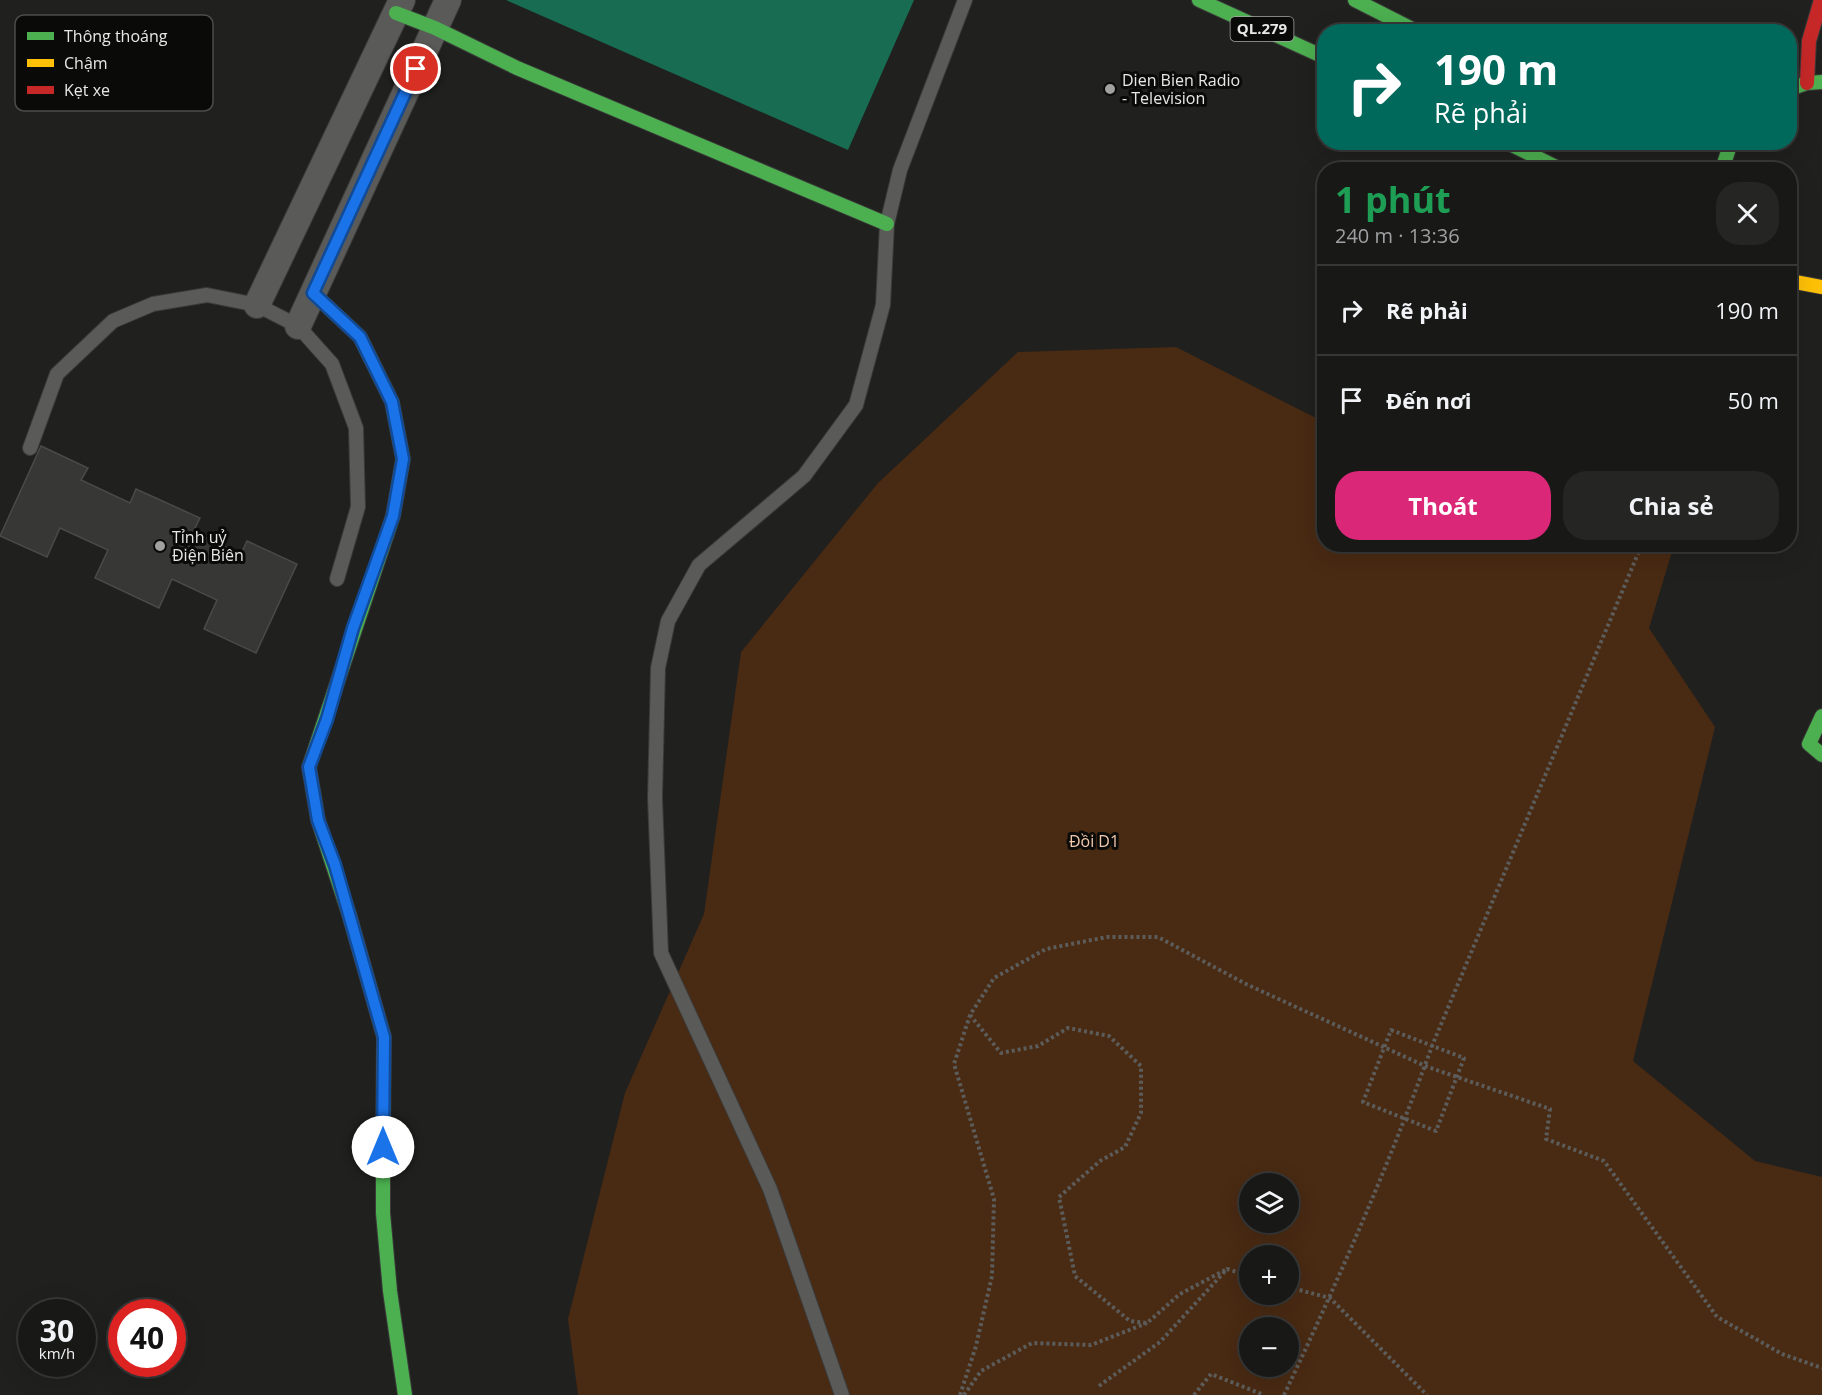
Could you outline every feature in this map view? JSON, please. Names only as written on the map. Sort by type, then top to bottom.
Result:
[{"type":"main road","name":"QL.279","points":[[1199,0],[1317,54]]},
{"type":"main road","points":[[1354,0],[1402,24]]},
{"type":"main road","points":[[1806,83],[1809,41],[1821,0]]},
{"type":"main road","points":[[399,6],[435,28],[517,69],[887,224]]},
{"type":"main road","points":[[1797,86],[1822,82]]},
{"type":"main road","points":[[1522,150],[1546,162]]},
{"type":"main road","points":[[1797,283],[1818,289]]},
{"type":"main road","points":[[313,293],[360,337],[392,402],[403,459],[393,516],[353,628],[327,719],[309,767],[318,820],[335,865],[384,1037],[383,1213],[390,1291],[405,1395]]},
{"type":"main road","points":[[1822,716],[1809,744],[1822,755]]},
{"type":"street","points":[[298,326],[448,0]]},
{"type":"street","points":[[257,306],[399,6]]},
{"type":"lane","points":[[842,1395],[770,1189],[661,952],[656,798],[658,668],[668,621],[699,565],[804,476],[856,405],[883,305],[887,224],[900,170],[965,0]]},
{"type":"lane","points":[[30,448],[57,375],[113,321],[153,304],[207,295],[257,306],[298,326],[332,364],[356,428],[358,507],[337,579]]},
{"type":"path","points":[[1284,1395],[1330,1298],[1406,1120],[1432,1046],[1639,552]]},
{"type":"path","points":[[962,1395],[992,1276],[994,1199],[954,1064],[970,1015],[993,978],[1046,950],[1107,936],[1158,937],[1246,984],[1425,1066],[1550,1109],[1546,1139],[1604,1161],[1717,1317],[1782,1354],[1822,1368]]},
{"type":"path","points":[[970,1015],[1000,1053],[1038,1046],[1068,1028],[1109,1036],[1141,1066],[1141,1113],[1125,1147],[1100,1161],[1059,1197],[1075,1276],[1130,1321],[1147,1323]]},
{"type":"path","points":[[1391,1030],[1432,1046],[1464,1058],[1436,1131],[1363,1102],[1391,1030]]},
{"type":"path","points":[[962,1395],[981,1371],[1032,1343],[1091,1345],[1147,1323],[1180,1294],[1227,1269],[1239,1273]]},
{"type":"path","points":[[1099,1386],[1160,1342],[1227,1269]]},
{"type":"path","points":[[1299,1290],[1330,1298],[1427,1395]]},
{"type":"path","points":[[1194,1395],[1211,1374],[1264,1395]]},
{"type":"green space","name":"Đồi D1","points":[[1176,347],[1317,418],[1317,552],[1672,552],[1649,628],[1715,727],[1633,1061],[1755,1161],[1822,1177],[1822,1395],[578,1395],[568,1319],[625,1093],[704,914],[741,652],[878,483],[1018,352]]},
{"type":"shaded area","points":[[506,0],[914,0],[848,150]]},
{"type":"building","name":"Tỉnh uỷ Điện Biên","points":[[41,446],[88,468],[81,480],[130,503],[136,489],[200,518],[193,532],[241,554],[247,541],[297,564],[256,653],[204,629],[217,600],[172,579],[159,608],[95,578],[108,550],[60,528],[47,557],[0,536]]},
{"type":"traffic: fast","points":[[1199,0],[1317,54]]},
{"type":"traffic: fast","points":[[1355,0],[1402,24]]},
{"type":"traffic: fast","points":[[396,13],[435,28],[517,68],[887,224]]},
{"type":"traffic: fast","points":[[1797,87],[1822,82]]},
{"type":"traffic: fast","points":[[1522,150],[1546,162]]},
{"type":"traffic: fast","points":[[1725,162],[1728,150]]},
{"type":"traffic: fast","points":[[313,293],[360,337],[392,402],[403,459],[393,516],[309,767],[318,820],[349,914]]},
{"type":"traffic: fast","points":[[1822,716],[1809,744],[1822,755]]},
{"type":"traffic: fast","points":[[383,1136],[383,1213],[390,1291],[405,1395]]},
{"type":"traffic: slow","points":[[1797,282],[1822,287]]},
{"type":"traffic: slow","points":[[349,914],[384,1037],[383,1136]]},
{"type":"traffic: jam","points":[[1807,83],[1809,41],[1821,0]]},
{"type":"place","name":"Dien Bien Radio - Television","points":[[1110,89]]},
{"type":"place","name":"Tỉnh uỷ Điện Biên","points":[[160,546]]},
{"type":"route","points":[[383,1147],[384,1037],[335,865],[318,820],[309,767],[327,719],[353,628],[393,516],[403,459],[392,402],[360,337],[313,293],[416,69]]}]
